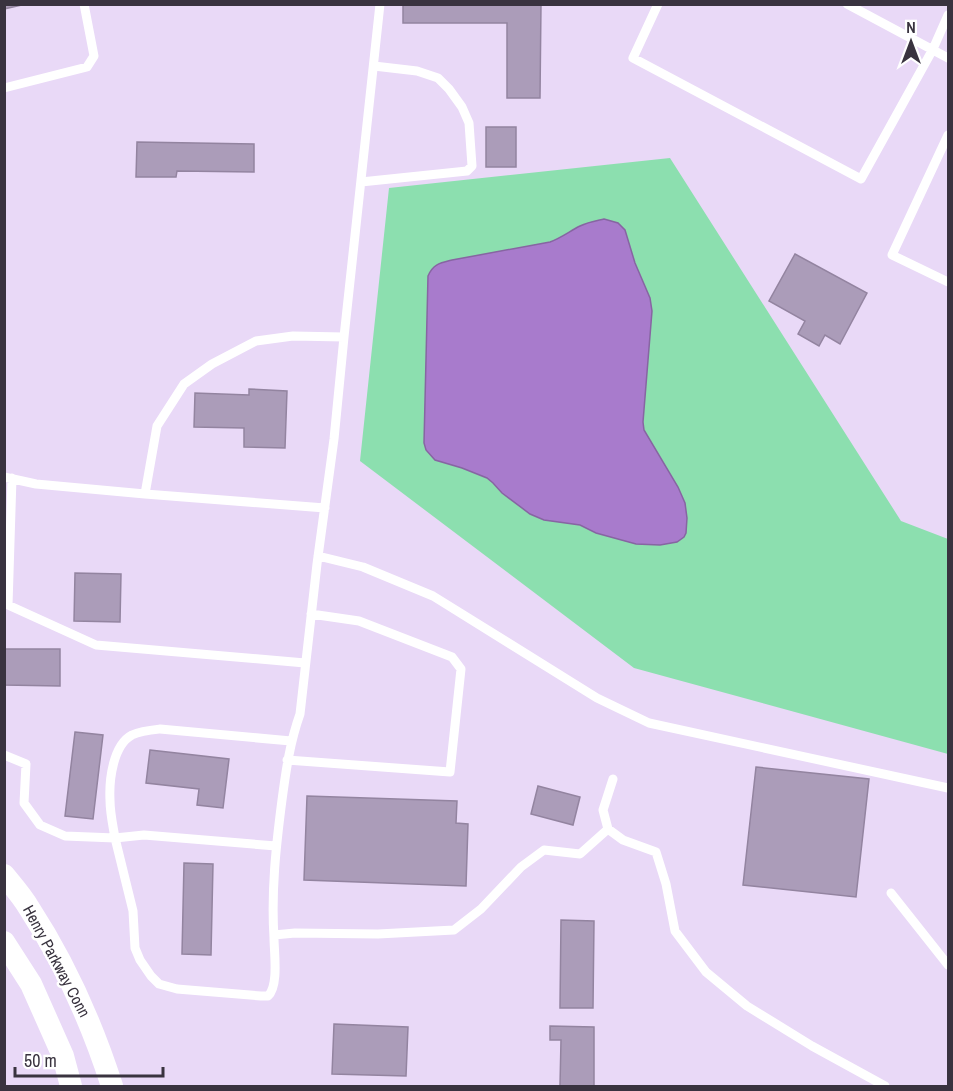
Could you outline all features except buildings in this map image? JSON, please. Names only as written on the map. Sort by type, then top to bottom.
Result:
[{"type":"street","name":"Henry Parkway Conn","points":[[4,875],[29,907],[65,969],[92,1027],[112,1086]]},
{"type":"street","name":"Henry Parkway Conn","points":[[4,942],[31,984],[63,1056],[71,1086]]},
{"type":"lane","points":[[4,88],[87,67],[93,56],[84,4]]},
{"type":"lane","points":[[291,741],[160,729],[143,731],[131,736],[122,744],[117,753],[112,772],[110,799],[115,838],[133,911],[135,948],[140,960],[159,984],[177,989],[268,996],[272,991],[275,966],[273,903],[276,846],[287,760],[300,714],[334,439],[380,4]]},
{"type":"lane","points":[[658,4],[633,58],[861,179],[933,49],[948,15]]},
{"type":"lane","points":[[847,4],[948,58]]},
{"type":"lane","points":[[361,182],[467,171],[472,165],[469,123],[462,107],[449,89],[438,78],[417,71],[374,66]]},
{"type":"lane","points":[[948,135],[892,255],[948,282]]},
{"type":"lane","points":[[145,494],[157,426],[184,384],[212,364],[256,341],[293,336],[344,337]]},
{"type":"lane","points":[[305,663],[96,645],[6,604],[8,478],[36,484],[325,508]]},
{"type":"lane","points":[[318,556],[363,567],[433,596],[597,698],[649,723],[948,788]]},
{"type":"lane","points":[[287,760],[450,772],[461,669],[452,657],[358,621],[311,614]]},
{"type":"lane","points":[[4,755],[26,764],[24,803],[40,825],[65,836],[115,838],[144,835],[276,846]]},
{"type":"lane","points":[[613,779],[603,810],[608,829],[623,840],[656,852],[666,884],[675,931],[706,972],[747,1006],[812,1046],[885,1086]]},
{"type":"lane","points":[[274,935],[378,934],[454,930],[481,909],[521,867],[544,849],[580,854],[608,829]]},
{"type":"lane","points":[[891,893],[948,965]]},
{"type":"green space","points":[[670,158],[901,521],[948,539],[948,754],[634,668],[360,461],[389,188]]},
{"type":"shaded area","points":[[604,219],[618,223],[625,230],[635,263],[650,298],[652,311],[643,422],[644,430],[685,503],[686,533],[677,542],[660,545],[636,544],[596,533],[580,525],[544,520],[530,514],[502,493],[487,478],[435,460],[426,450],[424,443],[428,276],[432,269],[440,263],[452,260],[550,242],[583,225]]}]
